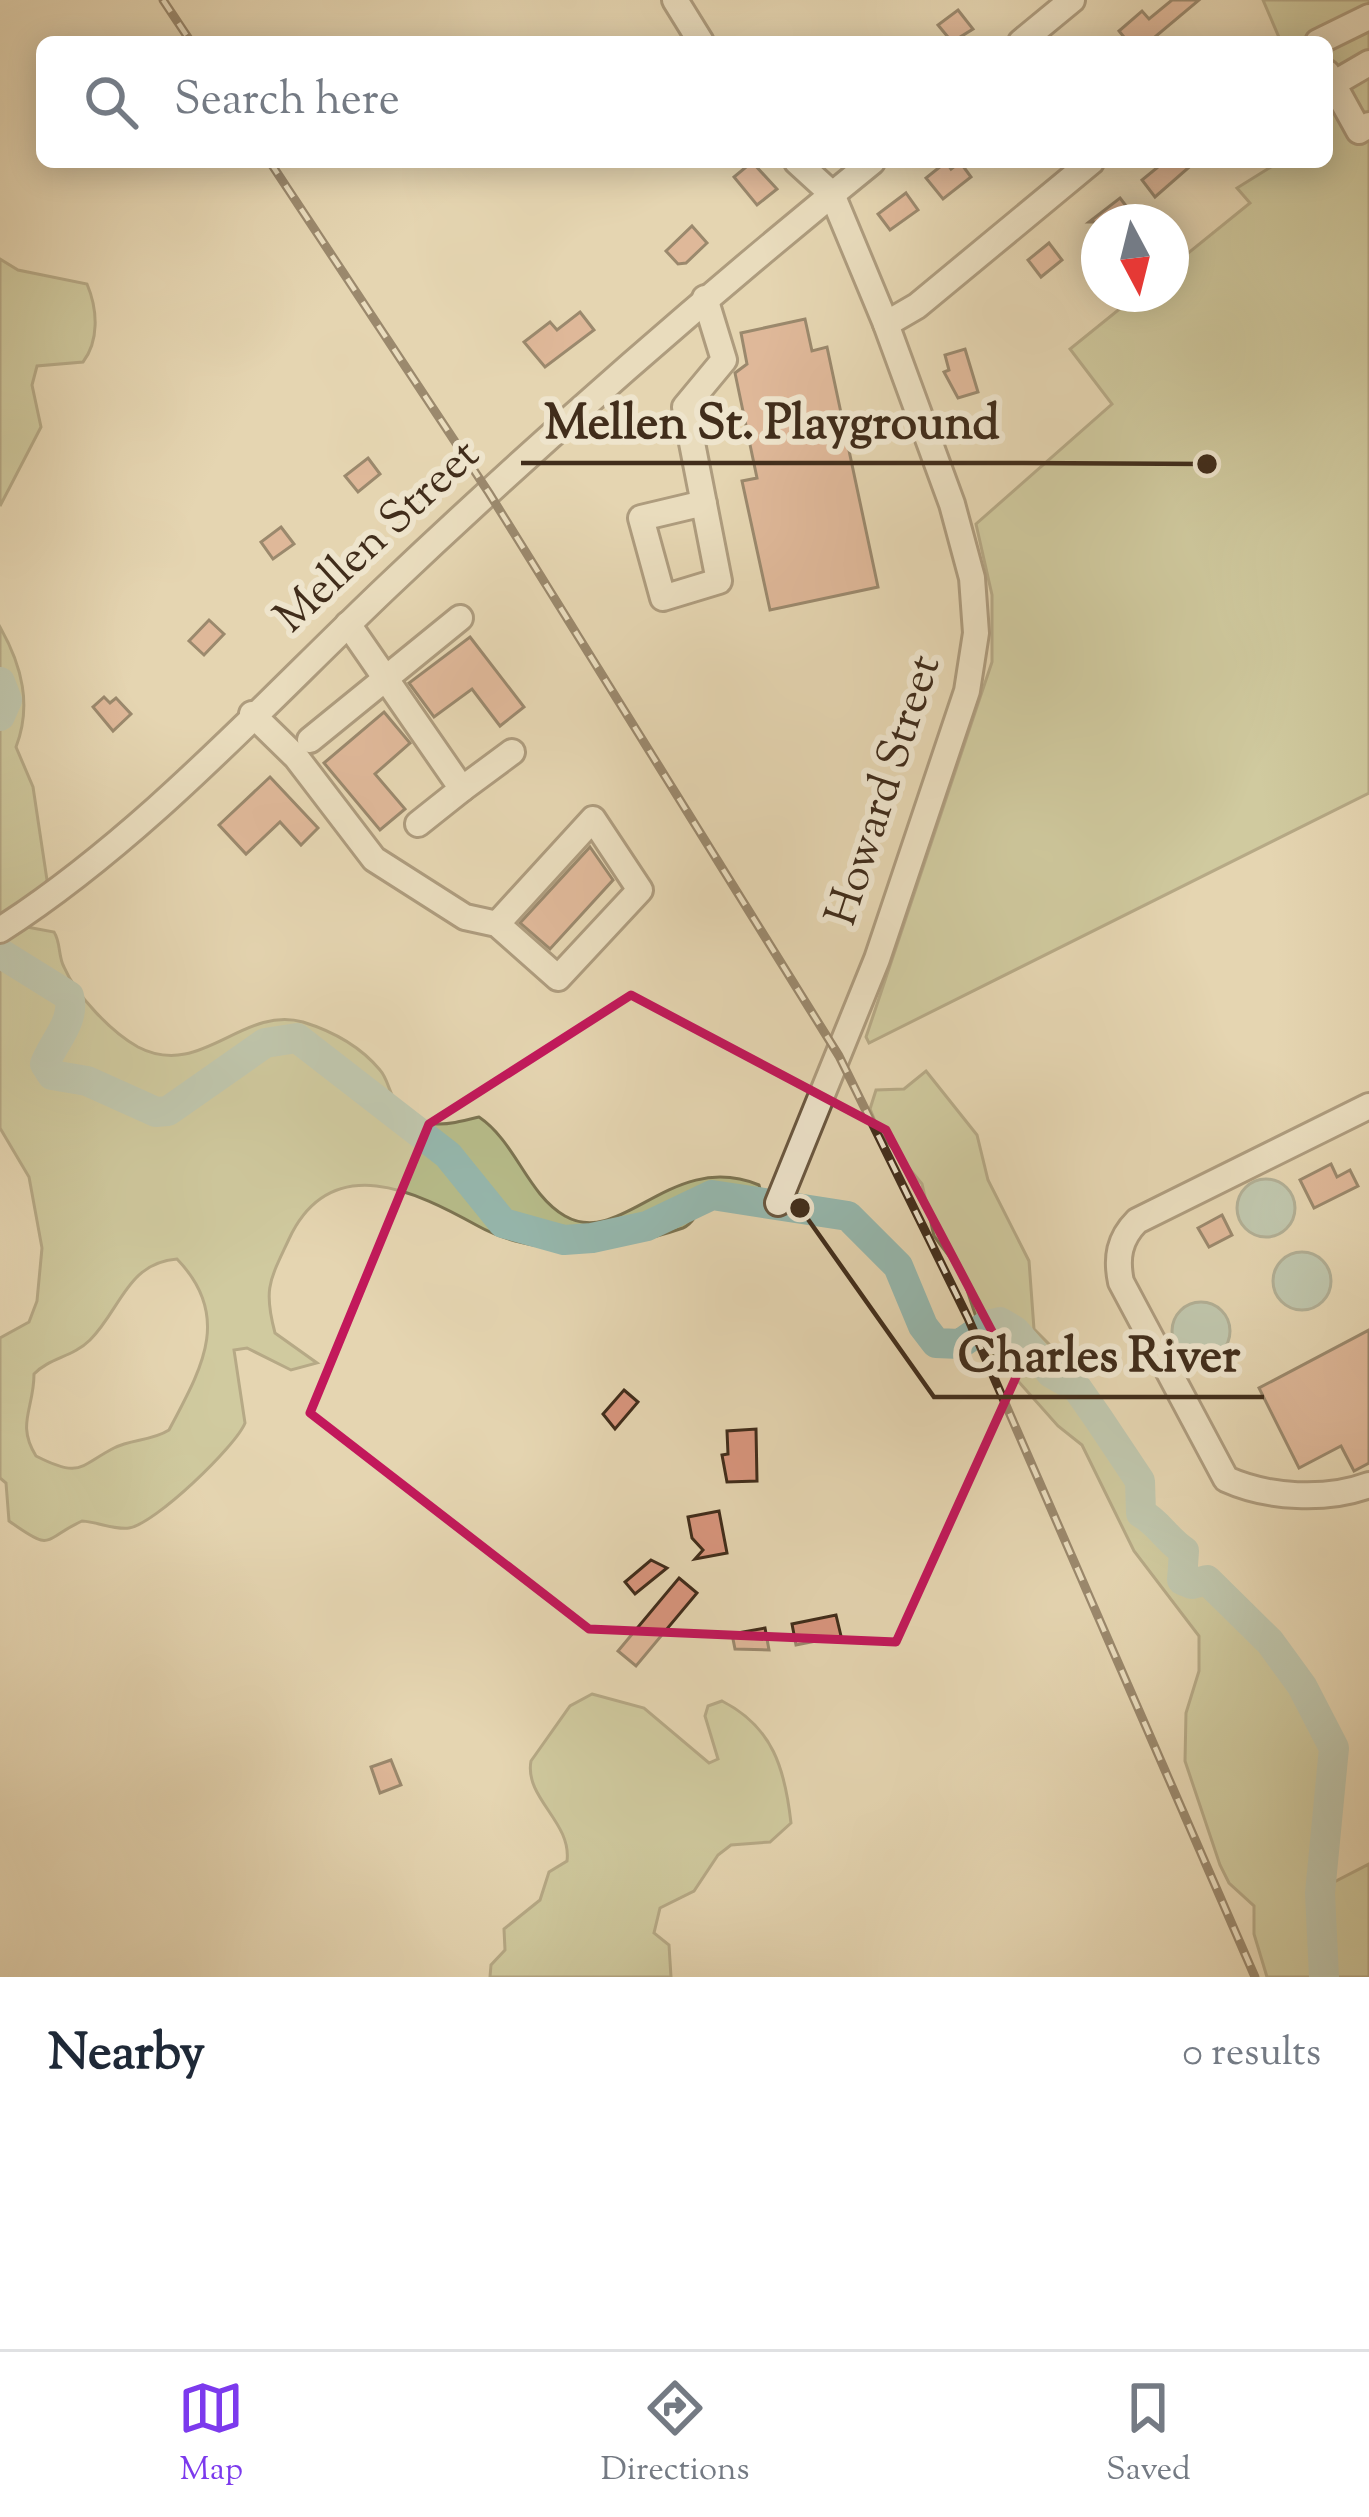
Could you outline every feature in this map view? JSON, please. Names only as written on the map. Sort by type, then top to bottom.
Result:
[{"type":"street","points":[[675,0],[696,36]]},
{"type":"street","points":[[1028,36],[1072,0]]},
{"type":"street","points":[[1330,36],[1369,17]]},
{"type":"street","points":[[1333,77],[1369,63]]},
{"type":"street","points":[[1333,83],[1359,131],[1369,125]]},
{"type":"street","points":[[804,168],[832,194]]},
{"type":"street","name":"Mellen Street","points":[[0,930],[100,860],[705,298],[864,168]]},
{"type":"street","points":[[886,324],[917,306],[1083,168]]},
{"type":"street","name":"Howard Street","points":[[778,1203],[877,959],[975,660],[972,578],[952,504],[832,194]]},
{"type":"street","points":[[704,503],[685,406],[724,359],[705,298]]},
{"type":"street","points":[[310,740],[460,618]]},
{"type":"street","points":[[348,625],[462,789]]},
{"type":"street","points":[[252,714],[296,758],[374,859],[465,917],[497,923],[557,978],[640,890],[593,819],[497,923]]},
{"type":"street","points":[[418,824],[512,752]]},
{"type":"street","points":[[1369,1106],[1137,1221],[1120,1245],[1117,1264],[1158,1356],[1226,1478],[1245,1487],[1318,1496],[1369,1485]]},
{"type":"highlighted area","points":[[631,995],[886,1130],[1016,1377],[896,1642],[589,1629],[310,1413],[429,1124]]},
{"type":"green space","points":[[1263,0],[1369,0],[1369,793],[869,1043],[866,1037],[992,662],[992,595],[976,524],[1112,404],[1070,349],[1116,312],[1189,312],[1189,252],[1250,203],[1237,188],[1269,168],[1333,168],[1333,36],[1278,36]]},
{"type":"green space","points":[[0,259],[18,270],[87,284],[95,325],[83,362],[37,366],[32,385],[41,427],[0,506]]},
{"type":"green space","points":[[0,627],[22,686],[23,716],[16,747],[33,787],[47,880],[44,888],[0,916]]},
{"type":"green space","points":[[27,927],[54,932],[64,967],[86,1001],[128,1040],[161,1055],[182,1055],[260,1023],[281,1020],[303,1022],[335,1035],[372,1061],[396,1102],[415,1118],[445,1124],[479,1117],[503,1140],[552,1206],[586,1223],[607,1220],[700,1179],[728,1177],[759,1185],[762,1196],[704,1208],[687,1226],[670,1232],[579,1249],[509,1239],[402,1191],[351,1186],[328,1194],[307,1211],[289,1239],[269,1294],[275,1333],[317,1363],[291,1370],[247,1348],[234,1350],[245,1423],[211,1465],[141,1523],[123,1528],[82,1521],[41,1540],[9,1521],[6,1483],[0,1478],[0,1338],[29,1322],[37,1301],[42,1248],[29,1177],[0,1128],[0,945]],"holes":[[[177,1259],[204,1302],[206,1343],[192,1386],[169,1430],[121,1445],[79,1467],[62,1467],[36,1456],[27,1435],[34,1374],[90,1340],[126,1289],[147,1269]]]},
{"type":"green space","points":[[926,1071],[977,1135],[988,1180],[1029,1261],[1034,1329],[1089,1384],[1154,1528],[1251,1628],[1320,1723],[1329,1750],[1324,1839],[1334,1882],[1369,1864],[1369,1977],[1267,1977],[1254,1934],[1254,1906],[1229,1883],[1220,1865],[1185,1761],[1186,1713],[1199,1671],[1199,1636],[1134,1551],[1082,1445],[1058,1426],[985,1344],[961,1272],[934,1236],[922,1184],[880,1133],[870,1109],[876,1090],[904,1089]]},
{"type":"green space","points":[[592,1694],[644,1708],[709,1763],[718,1759],[705,1716],[708,1706],[722,1701],[739,1711],[773,1752],[791,1823],[770,1842],[731,1845],[718,1855],[694,1891],[660,1908],[654,1933],[669,1945],[671,1977],[490,1977],[491,1965],[505,1950],[504,1929],[540,1900],[549,1872],[567,1861],[562,1834],[534,1787],[531,1761],[570,1706]]},
{"type":"water","points":[[1266,1179],[1286,1188],[1295,1208],[1286,1228],[1266,1237],[1246,1228],[1237,1208],[1246,1188]]},
{"type":"water","points":[[1302,1252],[1322,1261],[1331,1281],[1322,1301],[1302,1310],[1282,1301],[1273,1281],[1282,1261]]},
{"type":"water","points":[[1201,1302],[1221,1311],[1230,1331],[1221,1351],[1201,1360],[1181,1351],[1172,1331],[1181,1311]]},
{"type":"building","points":[[1172,0],[1199,0],[1156,36],[1123,36],[1119,31],[1142,11],[1149,19]]},
{"type":"building","points":[[958,10],[973,29],[962,36],[947,36],[938,25]]},
{"type":"building","points":[[745,168],[758,168],[777,189],[757,205],[734,177]]},
{"type":"building","points":[[938,168],[964,168],[971,177],[943,199],[926,178]]},
{"type":"building","points":[[1157,168],[1188,168],[1155,197],[1142,180]]},
{"type":"building","points":[[906,193],[918,210],[890,230],[878,214]]},
{"type":"building","points":[[692,226],[707,243],[686,263],[678,264],[666,251]]},
{"type":"building","points":[[1049,243],[1062,260],[1041,277],[1028,260]]},
{"type":"building","points":[[580,312],[594,330],[545,367],[524,342],[550,322],[557,330]]},
{"type":"building","points":[[805,319],[812,351],[827,347],[878,587],[770,610],[742,481],[757,478],[735,373],[747,364],[741,333]]},
{"type":"building","points":[[965,349],[978,392],[958,398],[944,372],[949,370],[945,355]]},
{"type":"building","points":[[368,458],[380,474],[358,492],[345,476]]},
{"type":"building","points":[[281,527],[294,544],[273,559],[261,542]]},
{"type":"building","points":[[209,620],[224,634],[204,655],[189,641]]},
{"type":"building","points":[[470,637],[524,707],[500,726],[472,689],[434,717],[409,683]]},
{"type":"building","points":[[104,697],[110,703],[116,698],[131,714],[113,731],[93,707]]},
{"type":"building","points":[[384,712],[410,743],[375,774],[405,809],[380,830],[324,763]]},
{"type":"building","points":[[270,777],[318,828],[301,845],[280,822],[246,854],[219,825]]},
{"type":"building","points":[[590,847],[613,880],[550,949],[520,923]]},
{"type":"building","points":[[1331,1164],[1337,1177],[1350,1170],[1358,1186],[1314,1208],[1300,1180]]},
{"type":"building","points":[[1222,1215],[1232,1235],[1209,1247],[1198,1228]]},
{"type":"building","points":[[1369,1330],[1369,1463],[1354,1471],[1341,1446],[1299,1468],[1259,1388]]},
{"type":"building","points":[[624,1390],[638,1402],[615,1429],[603,1414]]},
{"type":"building","points":[[756,1429],[757,1481],[727,1482],[722,1455],[728,1454],[727,1431]]},
{"type":"building","points":[[719,1511],[727,1553],[695,1559],[703,1550],[692,1538],[688,1517]]},
{"type":"building","points":[[651,1560],[667,1568],[635,1594],[625,1582]]},
{"type":"building","points":[[679,1578],[697,1593],[636,1666],[618,1651]]},
{"type":"building","points":[[836,1615],[841,1636],[796,1645],[792,1624]]},
{"type":"building","points":[[765,1628],[769,1650],[735,1649],[732,1634]]},
{"type":"building","points":[[391,1760],[401,1785],[380,1793],[371,1767]]},
{"type":"waterway","points":[[0,682],[7,700],[0,716]]},
{"type":"waterway","points":[[0,953],[69,996],[67,1023],[45,1064],[52,1075],[87,1081],[156,1112],[168,1111],[265,1043],[297,1038],[448,1155],[503,1223],[564,1240],[592,1238],[647,1226],[712,1195],[848,1216],[898,1266],[923,1326],[936,1343],[960,1344],[987,1325],[1000,1322],[1015,1331],[1051,1373],[1077,1388],[1098,1418],[1140,1481],[1141,1513],[1184,1551],[1182,1580],[1192,1584],[1207,1580],[1270,1642],[1302,1686],[1334,1748],[1320,1893],[1324,1977]]},
{"type":"railway","points":[[163,0],[187,36]]},
{"type":"railway","points":[[274,168],[489,493],[839,1056],[968,1318],[1255,1977]]},
{"type":"place","name":"Mellen St. Playground","points":[[1207,464]]},
{"type":"place","name":"Charles River","points":[[800,1208]]}]
